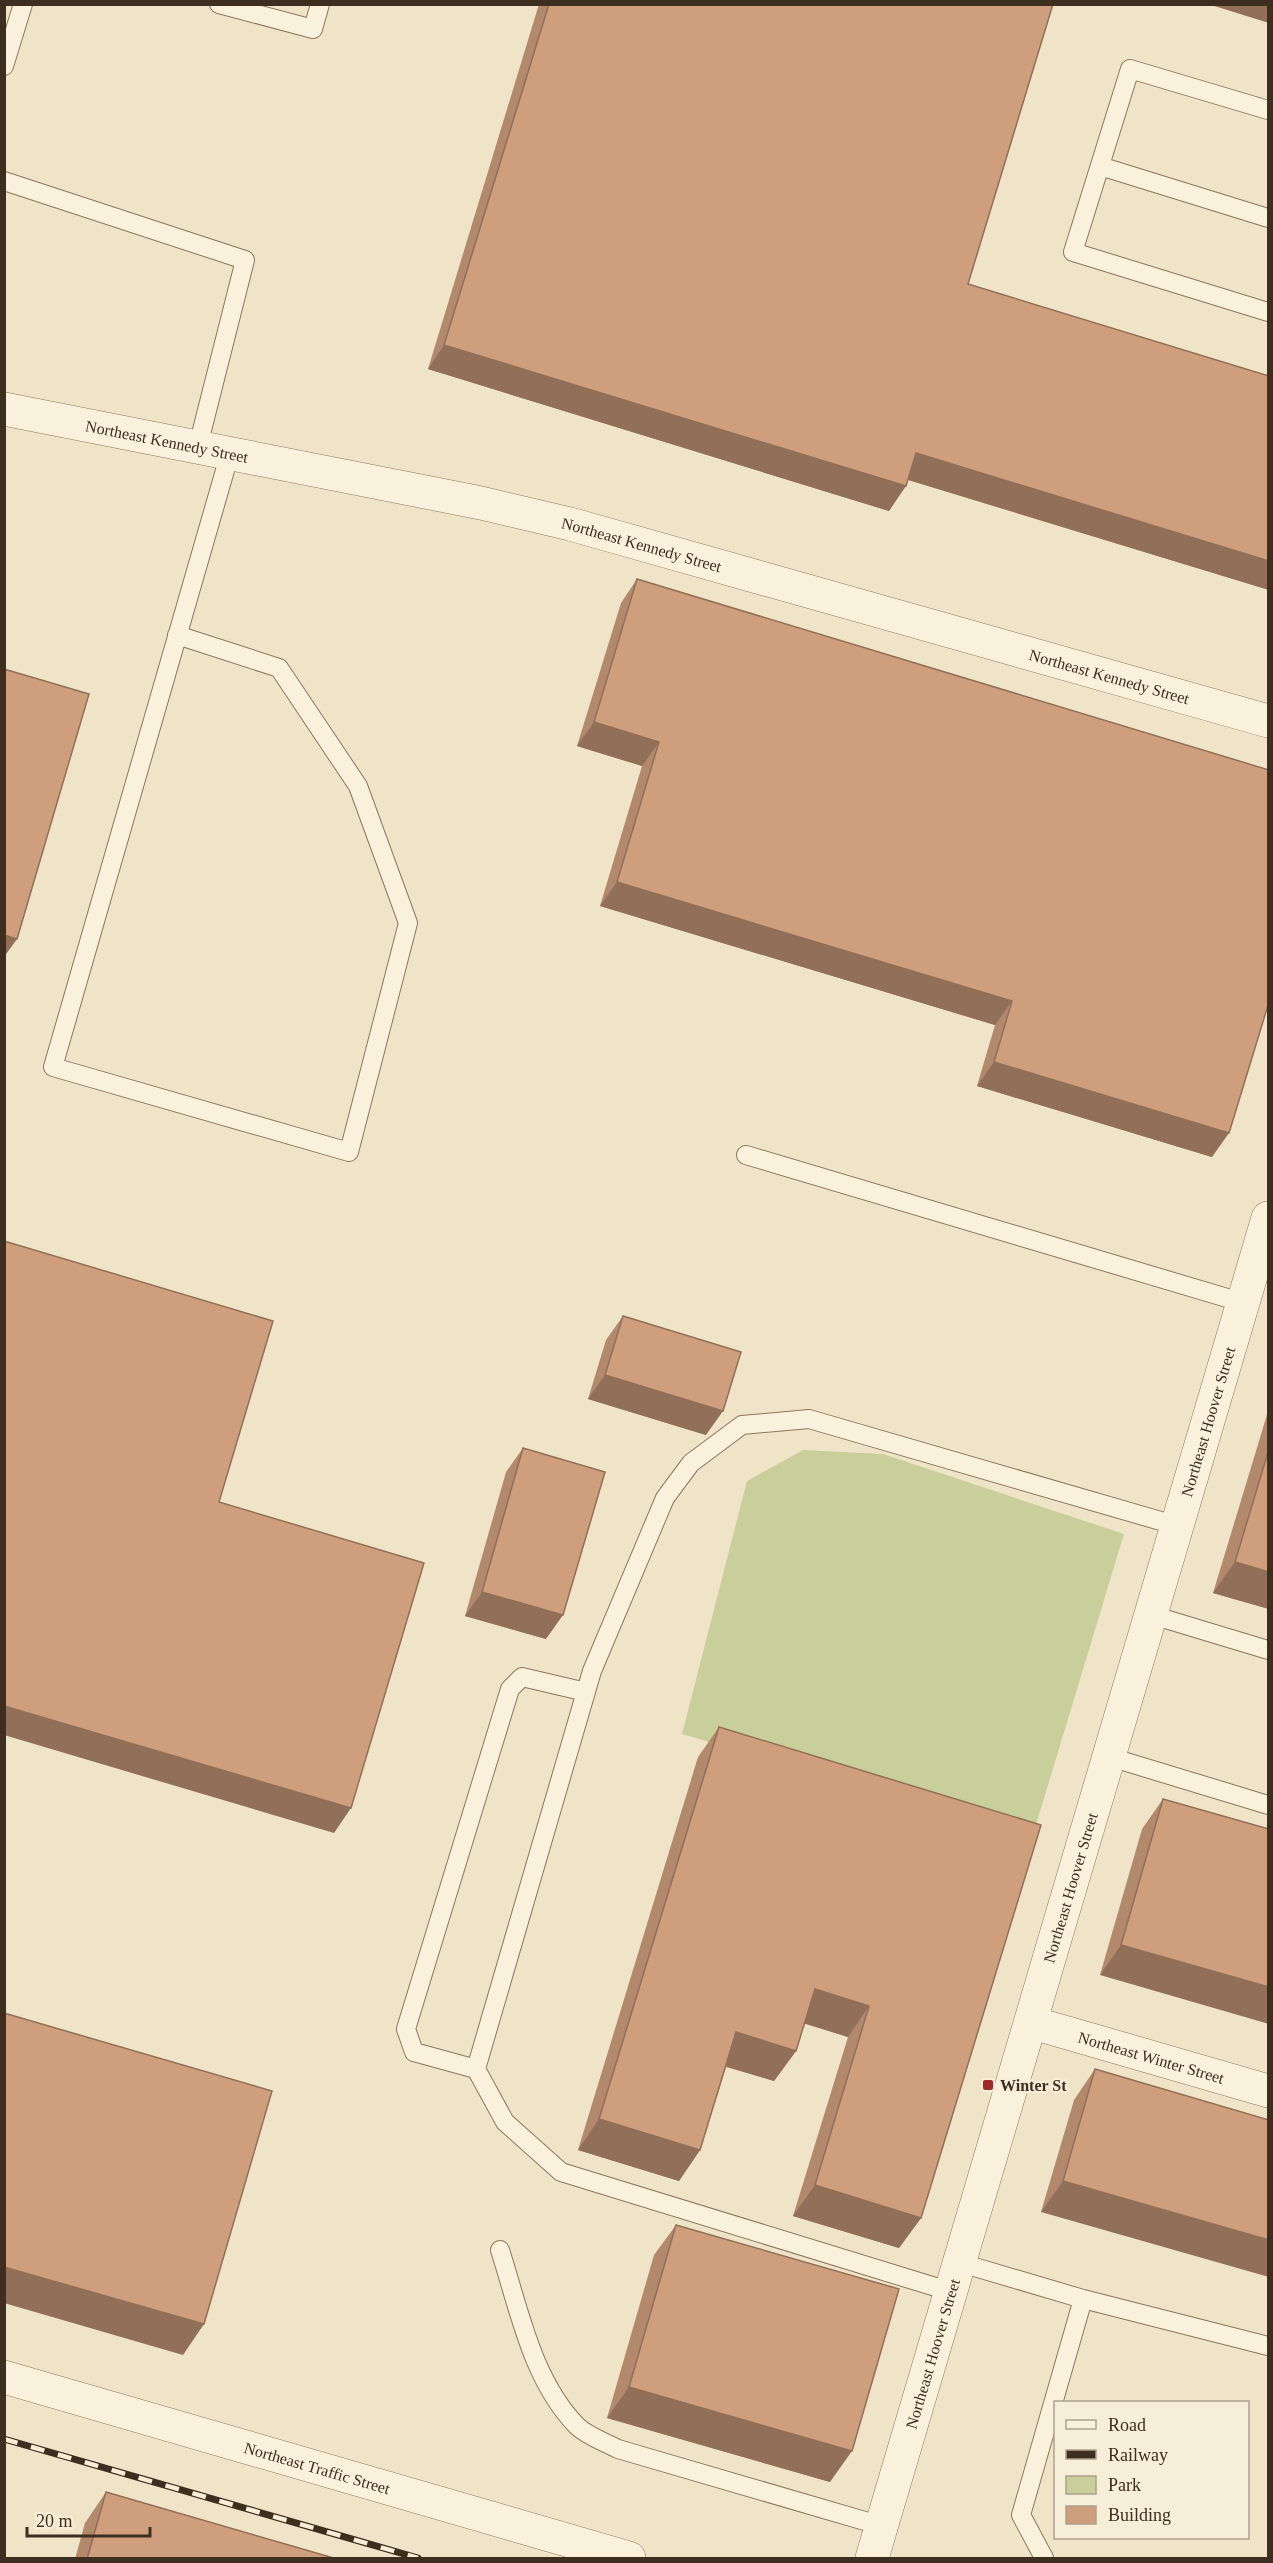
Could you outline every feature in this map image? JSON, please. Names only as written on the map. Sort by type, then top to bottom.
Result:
[{"type":"street","name":"Northeast Kennedy Street","points":[[4,409],[482,503],[627,539],[1269,721]]},
{"type":"street","name":"Northeast Hoover Street","points":[[872,2559],[1033,2022],[1269,1218]]},
{"type":"street","name":"Northeast Winter Street","points":[[1033,2022],[1269,2091]]},
{"type":"street","name":"Northeast Traffic Street","points":[[4,2377],[629,2559]]},
{"type":"lane","points":[[4,66],[23,4]]},
{"type":"lane","points":[[219,4],[314,29],[320,4]]},
{"type":"lane","points":[[1269,110],[1130,69],[1073,252],[1269,312]]},
{"type":"lane","points":[[1100,165],[1269,218]]},
{"type":"lane","points":[[4,182],[245,260],[198,446]]},
{"type":"lane","points":[[177,635],[279,668],[358,786],[408,923],[349,1152],[53,1067],[177,635],[230,453]]},
{"type":"lane","points":[[746,1155],[1244,1303]]},
{"type":"lane","points":[[1178,1526],[809,1419],[742,1425],[691,1463],[665,1498],[592,1671],[476,2069],[505,2122],[561,2172],[956,2278],[1083,2299],[1269,2346]]},
{"type":"lane","points":[[1152,1615],[1269,1650]]},
{"type":"lane","points":[[476,2069],[414,2052],[406,2029],[510,1689],[522,1677],[586,1692]]},
{"type":"lane","points":[[1110,1757],[1269,1805]]},
{"type":"lane","points":[[500,2250],[540,2373],[556,2400],[579,2428],[618,2449],[882,2526]]},
{"type":"lane","points":[[1044,2559],[1021,2515],[1083,2299]]},
{"type":"green space","points":[[803,1450],[883,1454],[1124,1534],[1032,1838],[682,1734],[747,1481]]},
{"type":"building","points":[[549,4],[1053,4],[968,284],[1269,376],[1269,561],[916,453],[906,486],[444,345]]},
{"type":"building","points":[[637,579],[1269,770],[1269,1002],[1229,1133],[994,1062],[1012,1001],[617,882],[659,742],[594,722]]},
{"type":"building","points":[[4,669],[89,694],[17,939],[4,935]]},
{"type":"building","points":[[4,1241],[273,1321],[219,1502],[424,1563],[351,1808],[4,1706]]},
{"type":"building","points":[[623,1316],[741,1352],[723,1411],[605,1375]]},
{"type":"building","points":[[523,1448],[605,1472],[563,1615],[482,1592]]},
{"type":"building","points":[[1269,1449],[1269,1572],[1235,1562]]},
{"type":"building","points":[[719,1727],[1041,1825],[921,2218],[815,2185],[869,2006],[815,1989],[796,2051],[736,2032],[700,2150],[599,2119]]},
{"type":"building","points":[[1163,1799],[1269,1829],[1269,1987],[1121,1945]]},
{"type":"building","points":[[4,2013],[272,2091],[204,2324],[4,2267]]},
{"type":"building","points":[[1095,2069],[1269,2120],[1269,2240],[1063,2181]]},
{"type":"building","points":[[676,2225],[899,2289],[852,2451],[629,2387]]},
{"type":"building","points":[[106,2492],[337,2559],[87,2559]]},
{"type":"railway","points":[[4,2439],[418,2558]]},
{"type":"place","name":"Winter St","points":[[988,2085]]}]
